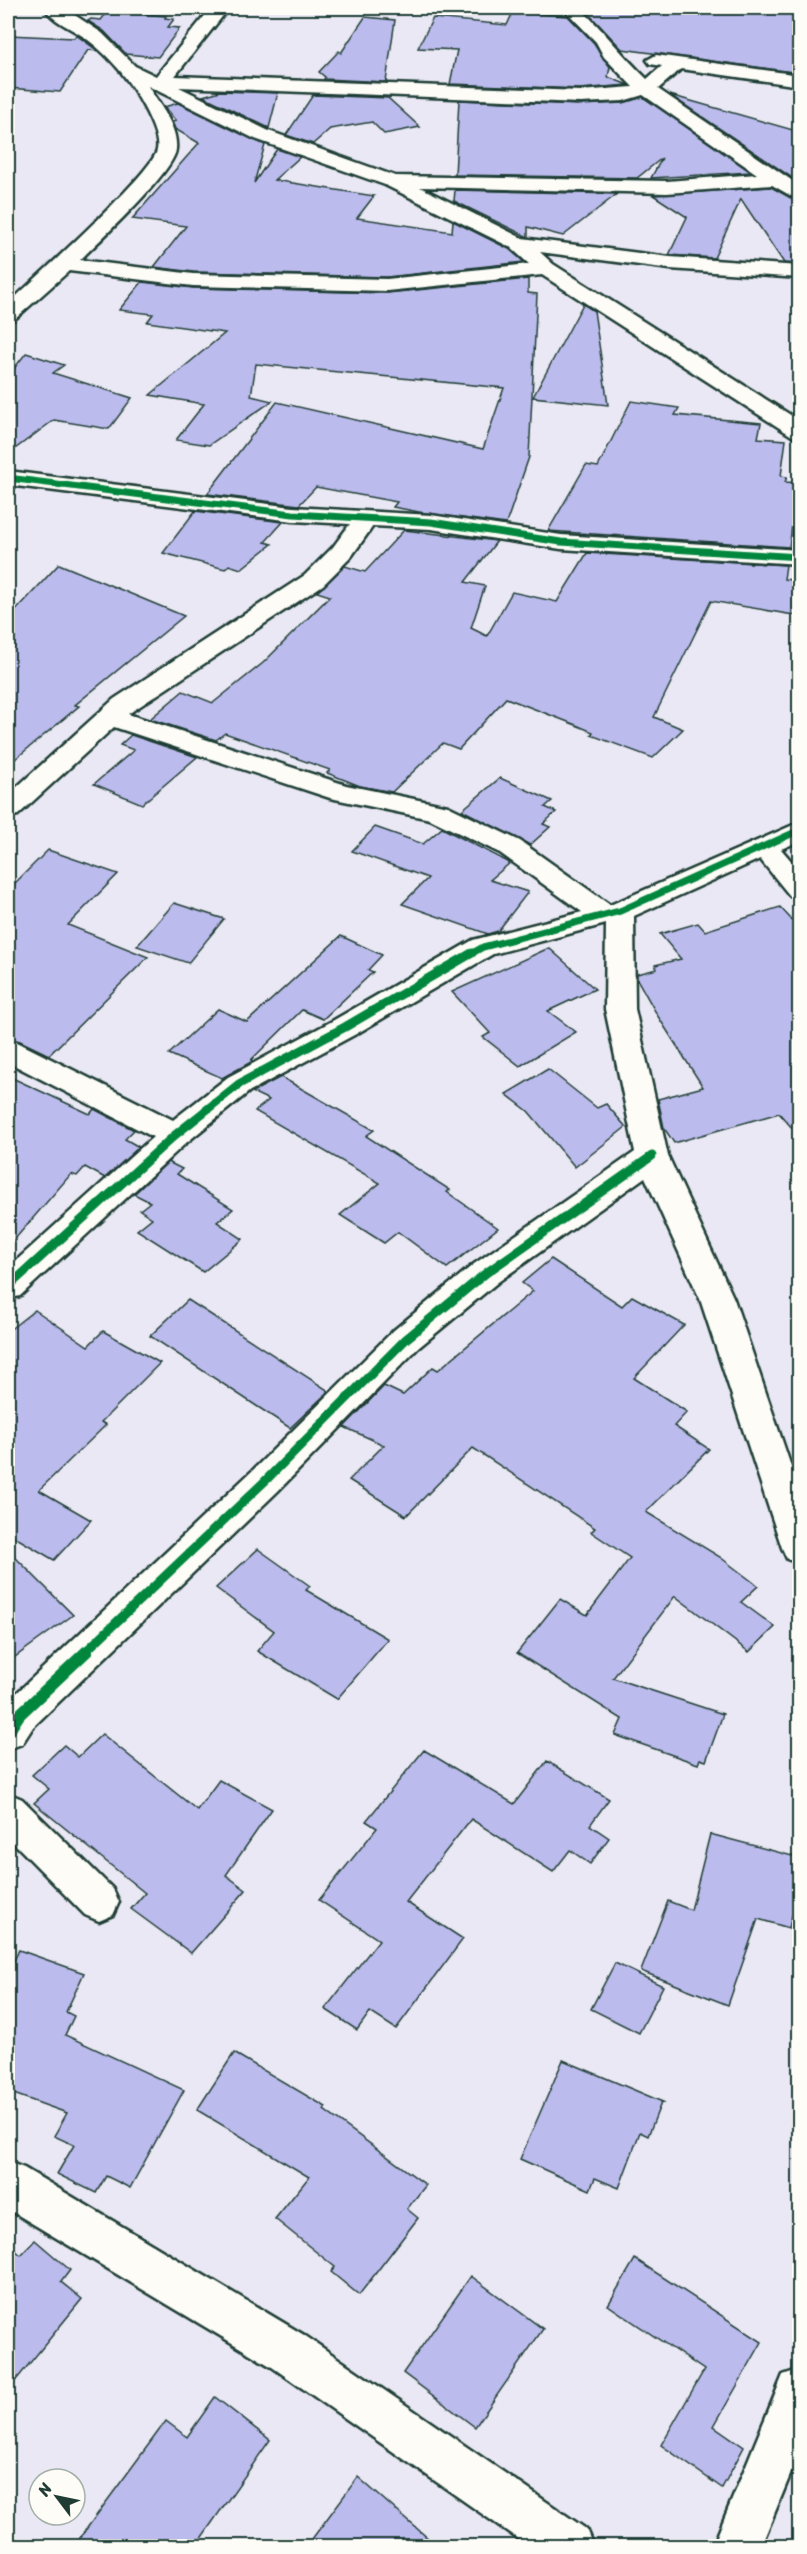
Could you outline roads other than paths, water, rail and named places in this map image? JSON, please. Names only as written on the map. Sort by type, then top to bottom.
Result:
[{"type":"street","points":[[8,315],[64,264],[139,188],[158,167],[167,150],[164,128],[129,70],[96,37],[53,8]]},
{"type":"street","points":[[157,81],[220,8]]},
{"type":"street","points":[[571,8],[604,40],[610,53],[646,90],[800,195]]},
{"type":"street","points":[[610,53],[800,81]]},
{"type":"street","points":[[157,81],[580,97],[623,95],[646,90],[677,63]]},
{"type":"street","points":[[129,70],[157,81],[262,135],[392,181],[517,243],[546,268],[800,431]]},
{"type":"street","points":[[392,181],[667,187],[774,179]]},
{"type":"street","points":[[517,243],[669,263],[800,272]]},
{"type":"street","points":[[64,264],[193,280],[387,285],[546,268]]},
{"type":"street","points":[[8,478],[226,507],[365,520],[431,522],[561,542],[800,557]]},
{"type":"street","points":[[8,809],[123,705],[314,580],[342,552],[365,520]]},
{"type":"street","points":[[110,717],[340,792],[438,812],[510,847],[613,913]]},
{"type":"street","points":[[8,1287],[175,1135],[239,1084],[345,1027],[483,947],[613,913],[800,830]]},
{"type":"street","points":[[764,846],[800,890]]},
{"type":"street","points":[[613,913],[620,1009],[652,1156],[717,1299],[798,1536]]},
{"type":"street","points":[[8,1050],[175,1135]]},
{"type":"street","points":[[11,1716],[265,1481],[406,1339],[486,1273],[652,1156]]},
{"type":"street","points":[[8,1811],[99,1902]]},
{"type":"street","points":[[8,2184],[288,2351],[569,2547]]},
{"type":"street","points":[[736,2547],[800,2392]]}]
